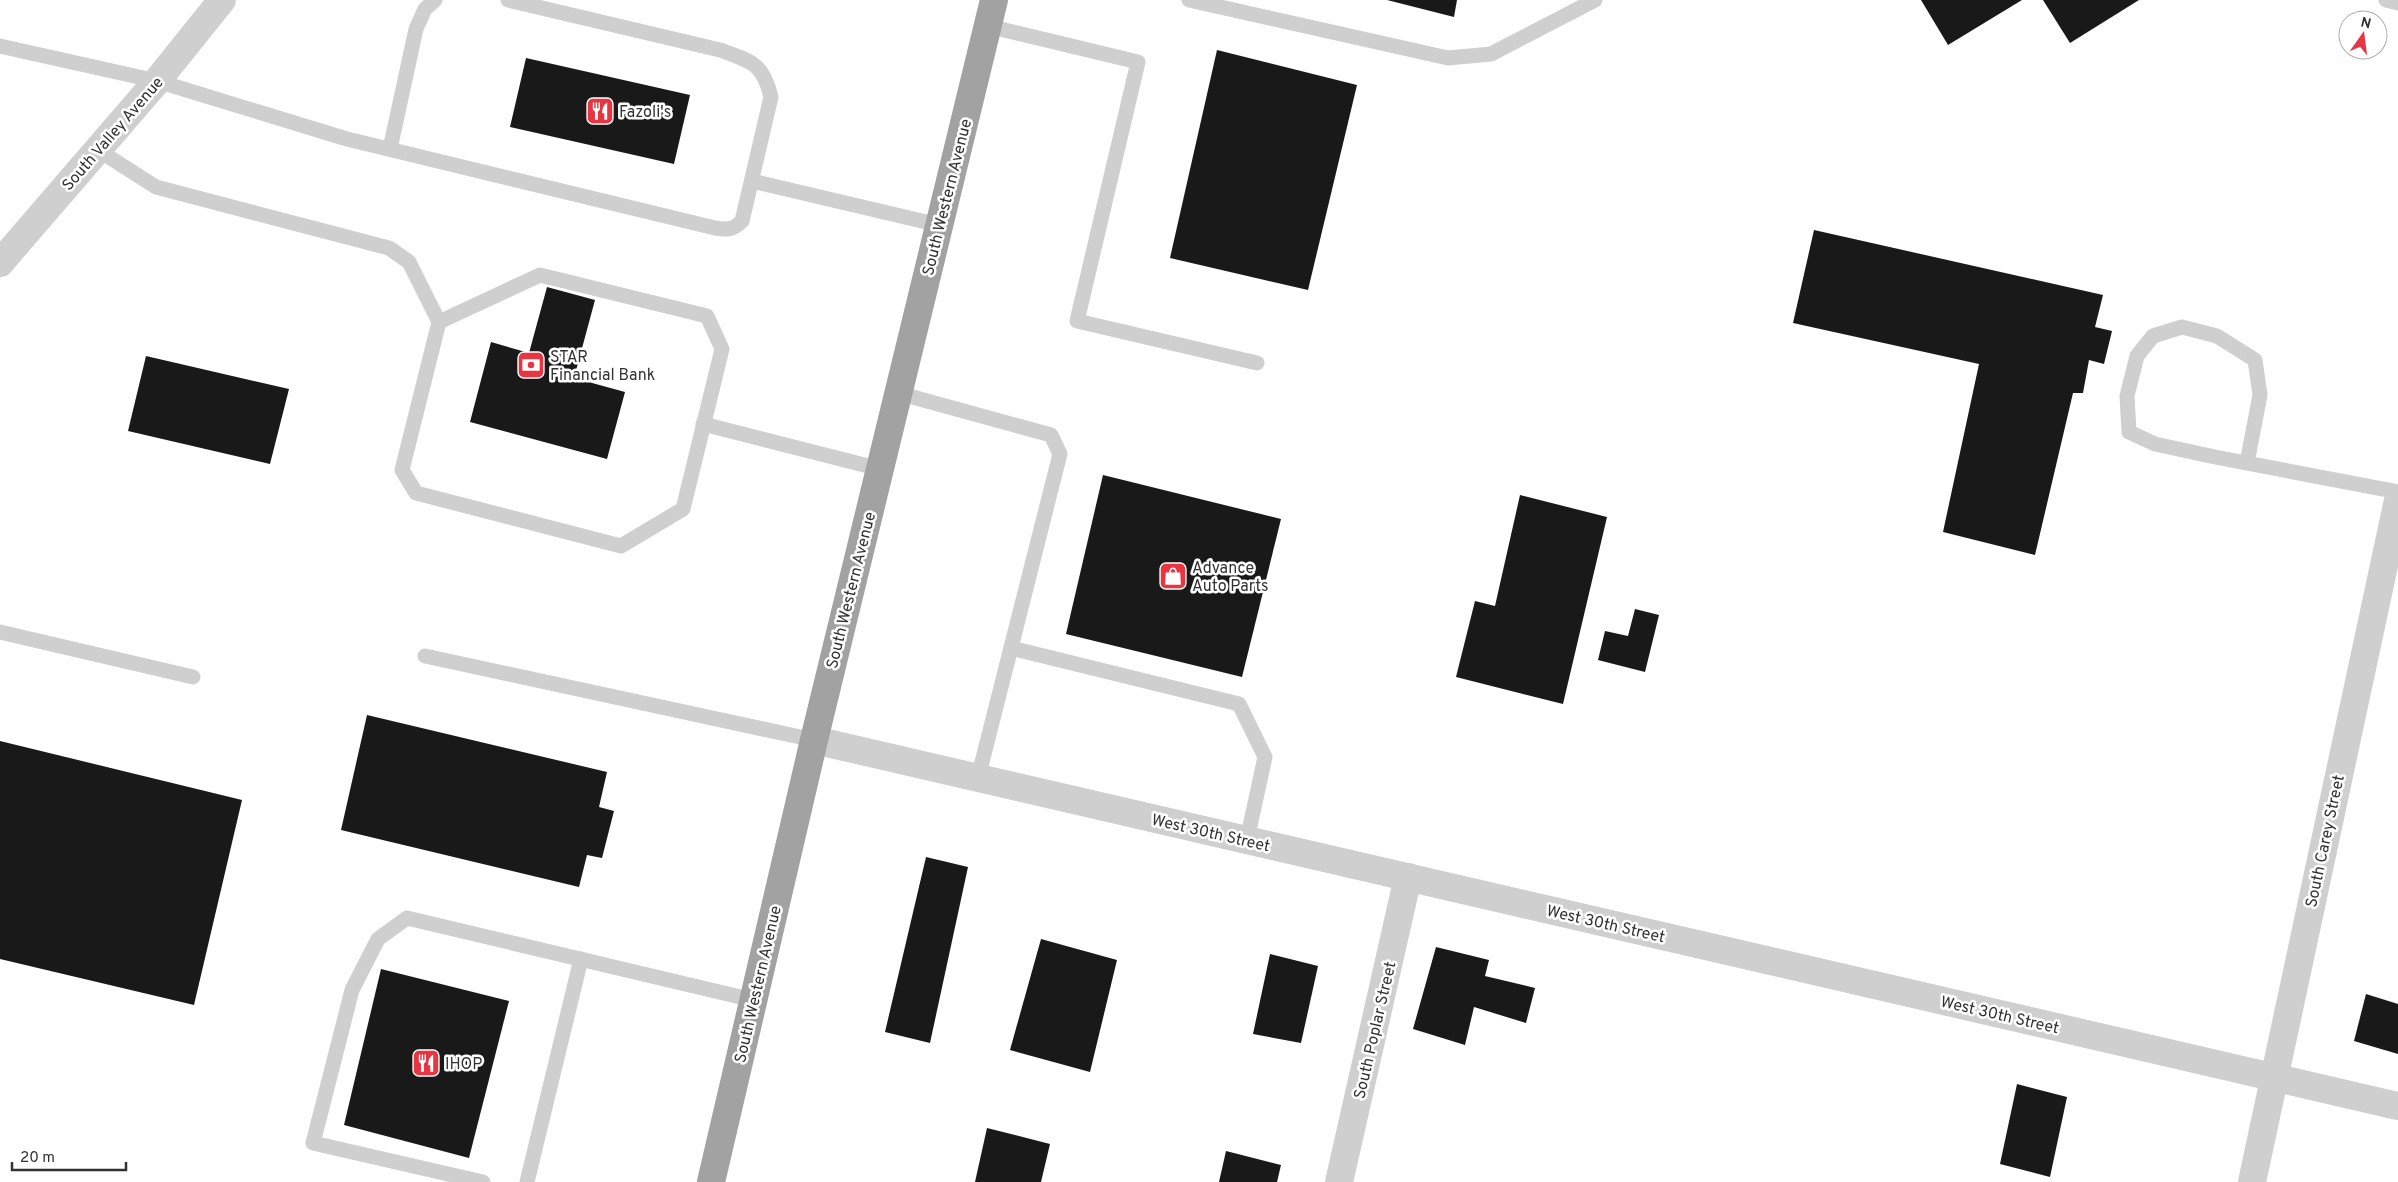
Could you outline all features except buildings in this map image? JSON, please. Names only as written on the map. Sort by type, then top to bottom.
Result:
[{"type":"highway","name":"South Western Avenue","points":[[711,1182],[814,740],[994,0]]},
{"type":"street","name":"South Valley Avenue","points":[[0,263],[157,81],[222,0]]},
{"type":"street","name":"South Carey Street","points":[[2252,1182],[2398,500]]},
{"type":"street","name":"West 30th Street","points":[[814,740],[2398,1106]]},
{"type":"street","name":"South Poplar Street","points":[[1339,1182],[1408,878]]},
{"type":"lane","points":[[390,149],[416,29],[425,9],[435,0]]},
{"type":"lane","points":[[0,46],[157,81],[347,139],[727,230],[734,228],[742,221],[771,97],[766,76],[748,60],[720,50],[508,0]]},
{"type":"lane","points":[[1189,0],[1448,58],[1490,54],[1595,0]]},
{"type":"lane","points":[[2386,0],[2398,3]]},
{"type":"lane","points":[[988,26],[1138,62],[1077,321],[1257,363]]},
{"type":"lane","points":[[98,150],[156,187],[389,248],[409,262],[439,322],[402,470],[416,493],[621,546],[683,509],[722,350],[707,316],[540,275],[439,322]]},
{"type":"lane","points":[[752,181],[939,225]]},
{"type":"lane","points":[[2247,463],[2260,395],[2255,360],[2217,336],[2182,327],[2153,336],[2137,356],[2127,396],[2130,432],[2155,444],[2247,463],[2398,492]]},
{"type":"lane","points":[[898,393],[1051,435],[1060,454],[978,778]]},
{"type":"lane","points":[[704,424],[880,469]]},
{"type":"lane","points":[[0,632],[193,677]]},
{"type":"lane","points":[[1012,648],[1240,704],[1266,757],[1247,840]]},
{"type":"lane","points":[[425,656],[814,740]]},
{"type":"lane","points":[[483,1182],[313,1143],[352,990],[378,939],[407,918],[753,1000]]},
{"type":"lane","points":[[527,1182],[581,959]]},
{"type":"place","name":"Fazoli's","points":[[600,111]]},
{"type":"place","name":"STAR Financial Bank","points":[[531,365]]},
{"type":"place","name":"Advance Auto Parts","points":[[1173,576]]},
{"type":"place","name":"IHOP","points":[[426,1063]]}]
